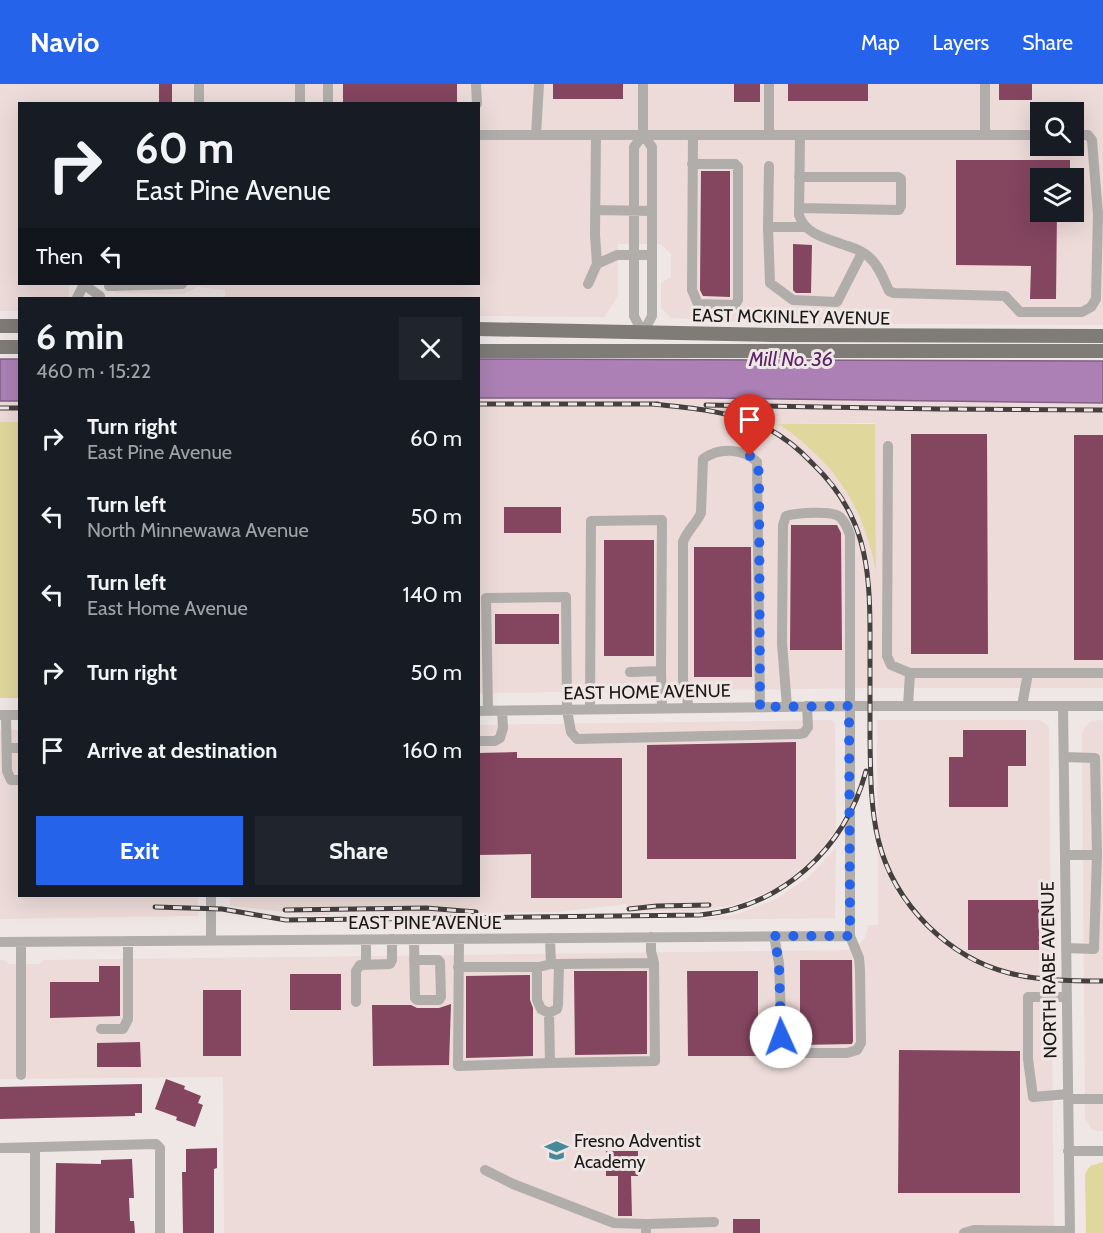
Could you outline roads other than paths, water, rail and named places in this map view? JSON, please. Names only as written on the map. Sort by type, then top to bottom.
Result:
[{"type":"main road","points":[[0,326],[18,326]]},
{"type":"main road","name":"EAST MCKINLEY AVENUE","points":[[480,330],[773,336],[1103,336]]},
{"type":"main road","points":[[480,338],[554,330]]},
{"type":"main road","points":[[642,351],[643,333]]},
{"type":"main road","points":[[0,347],[18,347]]},
{"type":"main road","name":"EAST MCKINLEY AVENUE","points":[[480,351],[1103,351]]},
{"type":"street","points":[[199,84],[199,102]]},
{"type":"street","points":[[300,84],[300,102]]},
{"type":"street","points":[[328,84],[328,102]]},
{"type":"street","points":[[476,84],[477,102]]},
{"type":"street","points":[[536,135],[539,84]]},
{"type":"street","points":[[643,84],[643,135],[652,147],[652,316],[643,333]]},
{"type":"street","points":[[769,84],[769,135]]},
{"type":"street","points":[[985,84],[985,135]]},
{"type":"street","points":[[480,135],[1030,135]]},
{"type":"street","points":[[588,284],[597,264],[596,135]]},
{"type":"street","points":[[643,135],[633,147],[634,316],[643,333]]},
{"type":"street","points":[[692,164],[735,164],[738,167],[738,300],[735,305],[698,304],[692,290],[692,164],[693,135]]},
{"type":"street","points":[[800,135],[799,215],[804,227]]},
{"type":"street","points":[[768,227],[804,227],[869,256],[889,291],[894,293],[1005,296],[1020,312],[1076,313],[1086,310],[1096,299],[1098,214],[1092,140],[1088,135],[1084,135]]},
{"type":"street","points":[[768,166],[770,283],[793,300],[837,302],[862,253]]},
{"type":"street","points":[[799,177],[898,177],[901,179],[899,210],[799,208]]},
{"type":"street","points":[[595,210],[652,210]]},
{"type":"street","points":[[597,264],[617,255],[652,255]]},
{"type":"street","points":[[85,285],[99,297],[110,285]]},
{"type":"street","points":[[888,446],[887,656],[891,665],[910,673],[1103,673]]},
{"type":"street","points":[[688,708],[687,692],[683,681],[683,543],[687,531],[698,520],[701,513],[703,459],[713,451],[735,451],[750,456],[757,462],[759,474],[760,707]]},
{"type":"street","points":[[774,936],[779,969],[782,1045],[793,1053],[847,1053],[857,1050],[861,1043],[861,970],[860,958],[850,936],[850,535],[841,518],[834,513],[794,514],[786,516],[783,525],[782,643],[787,707]]},
{"type":"street","points":[[590,709],[591,521],[662,520],[662,708]]},
{"type":"street","points":[[483,711],[486,598],[566,597],[567,710],[572,735],[577,739],[804,733],[808,727],[807,706]]},
{"type":"street","points":[[630,672],[661,671]]},
{"type":"street","points":[[908,706],[910,673]]},
{"type":"street","points":[[1022,706],[1028,673]]},
{"type":"street","name":"EAST HOME AVENUE","points":[[483,711],[807,706],[1103,706]]},
{"type":"street","name":"NORTH RABE AVENUE","points":[[1063,706],[1070,1232]]},
{"type":"street","points":[[480,741],[500,738],[503,728],[502,711]]},
{"type":"street","points":[[3,715],[7,771],[11,780],[18,780]]},
{"type":"street","points":[[7,748],[18,748]]},
{"type":"street","points":[[1064,757],[1095,758],[1097,855],[1094,949],[1066,948]]},
{"type":"street","points":[[1065,855],[1097,855]]},
{"type":"street","points":[[211,897],[211,941]]},
{"type":"street","name":"EAST PINE AVENUE","points":[[0,942],[850,936]]},
{"type":"street","points":[[459,939],[458,1066],[656,1061],[654,963],[651,937]]},
{"type":"street","points":[[549,1013],[557,1009],[558,1005],[550,965],[550,938]]},
{"type":"street","points":[[356,1002],[356,970],[360,965],[390,964],[392,939]]},
{"type":"street","points":[[414,939],[414,960]]},
{"type":"street","points":[[366,940],[366,965]]},
{"type":"street","points":[[101,1029],[123,1029],[128,1019],[128,941]]},
{"type":"street","points":[[21,942],[21,1075]]},
{"type":"street","points":[[458,968],[654,963]]},
{"type":"street","points":[[549,1013],[541,1009],[537,1000],[537,970],[550,965]]},
{"type":"street","points":[[1066,997],[1028,997],[1029,1059],[1033,1097],[1103,1099]]},
{"type":"street","points":[[549,1013],[549,1063]]},
{"type":"street","points":[[0,1148],[156,1144],[160,1148],[160,1233]]},
{"type":"street","points":[[35,1148],[35,1233]]},
{"type":"street","points":[[1068,1151],[1103,1150]]},
{"type":"street","points":[[485,1170],[513,1184],[614,1223],[646,1228],[714,1222]]},
{"type":"street","points":[[964,1233],[974,1230],[1070,1232]]},
{"type":"railway","points":[[480,404],[658,404]]},
{"type":"railway","points":[[652,404],[725,414],[767,428],[786,440],[808,459],[844,502],[854,522],[866,563],[870,609],[870,765],[874,815],[885,861],[909,905],[948,943],[968,957],[988,966],[1031,977],[1103,981]]},
{"type":"railway","points":[[706,405],[1103,410]]},
{"type":"railway","points":[[0,408],[18,408]]},
{"type":"railway","points":[[155,907],[222,909],[286,920],[700,915],[730,910],[757,901],[783,887],[806,870],[826,849],[843,825],[866,771]]},
{"type":"railway","points":[[629,909],[709,905]]},
{"type":"railway","points":[[285,910],[426,908],[476,912]]},
{"type":"place","name":"Fresno Adventist Academy","points":[[556,1151]]},
{"type":"water label","name":"Mill No. 36","points":[[791,359]]}]
